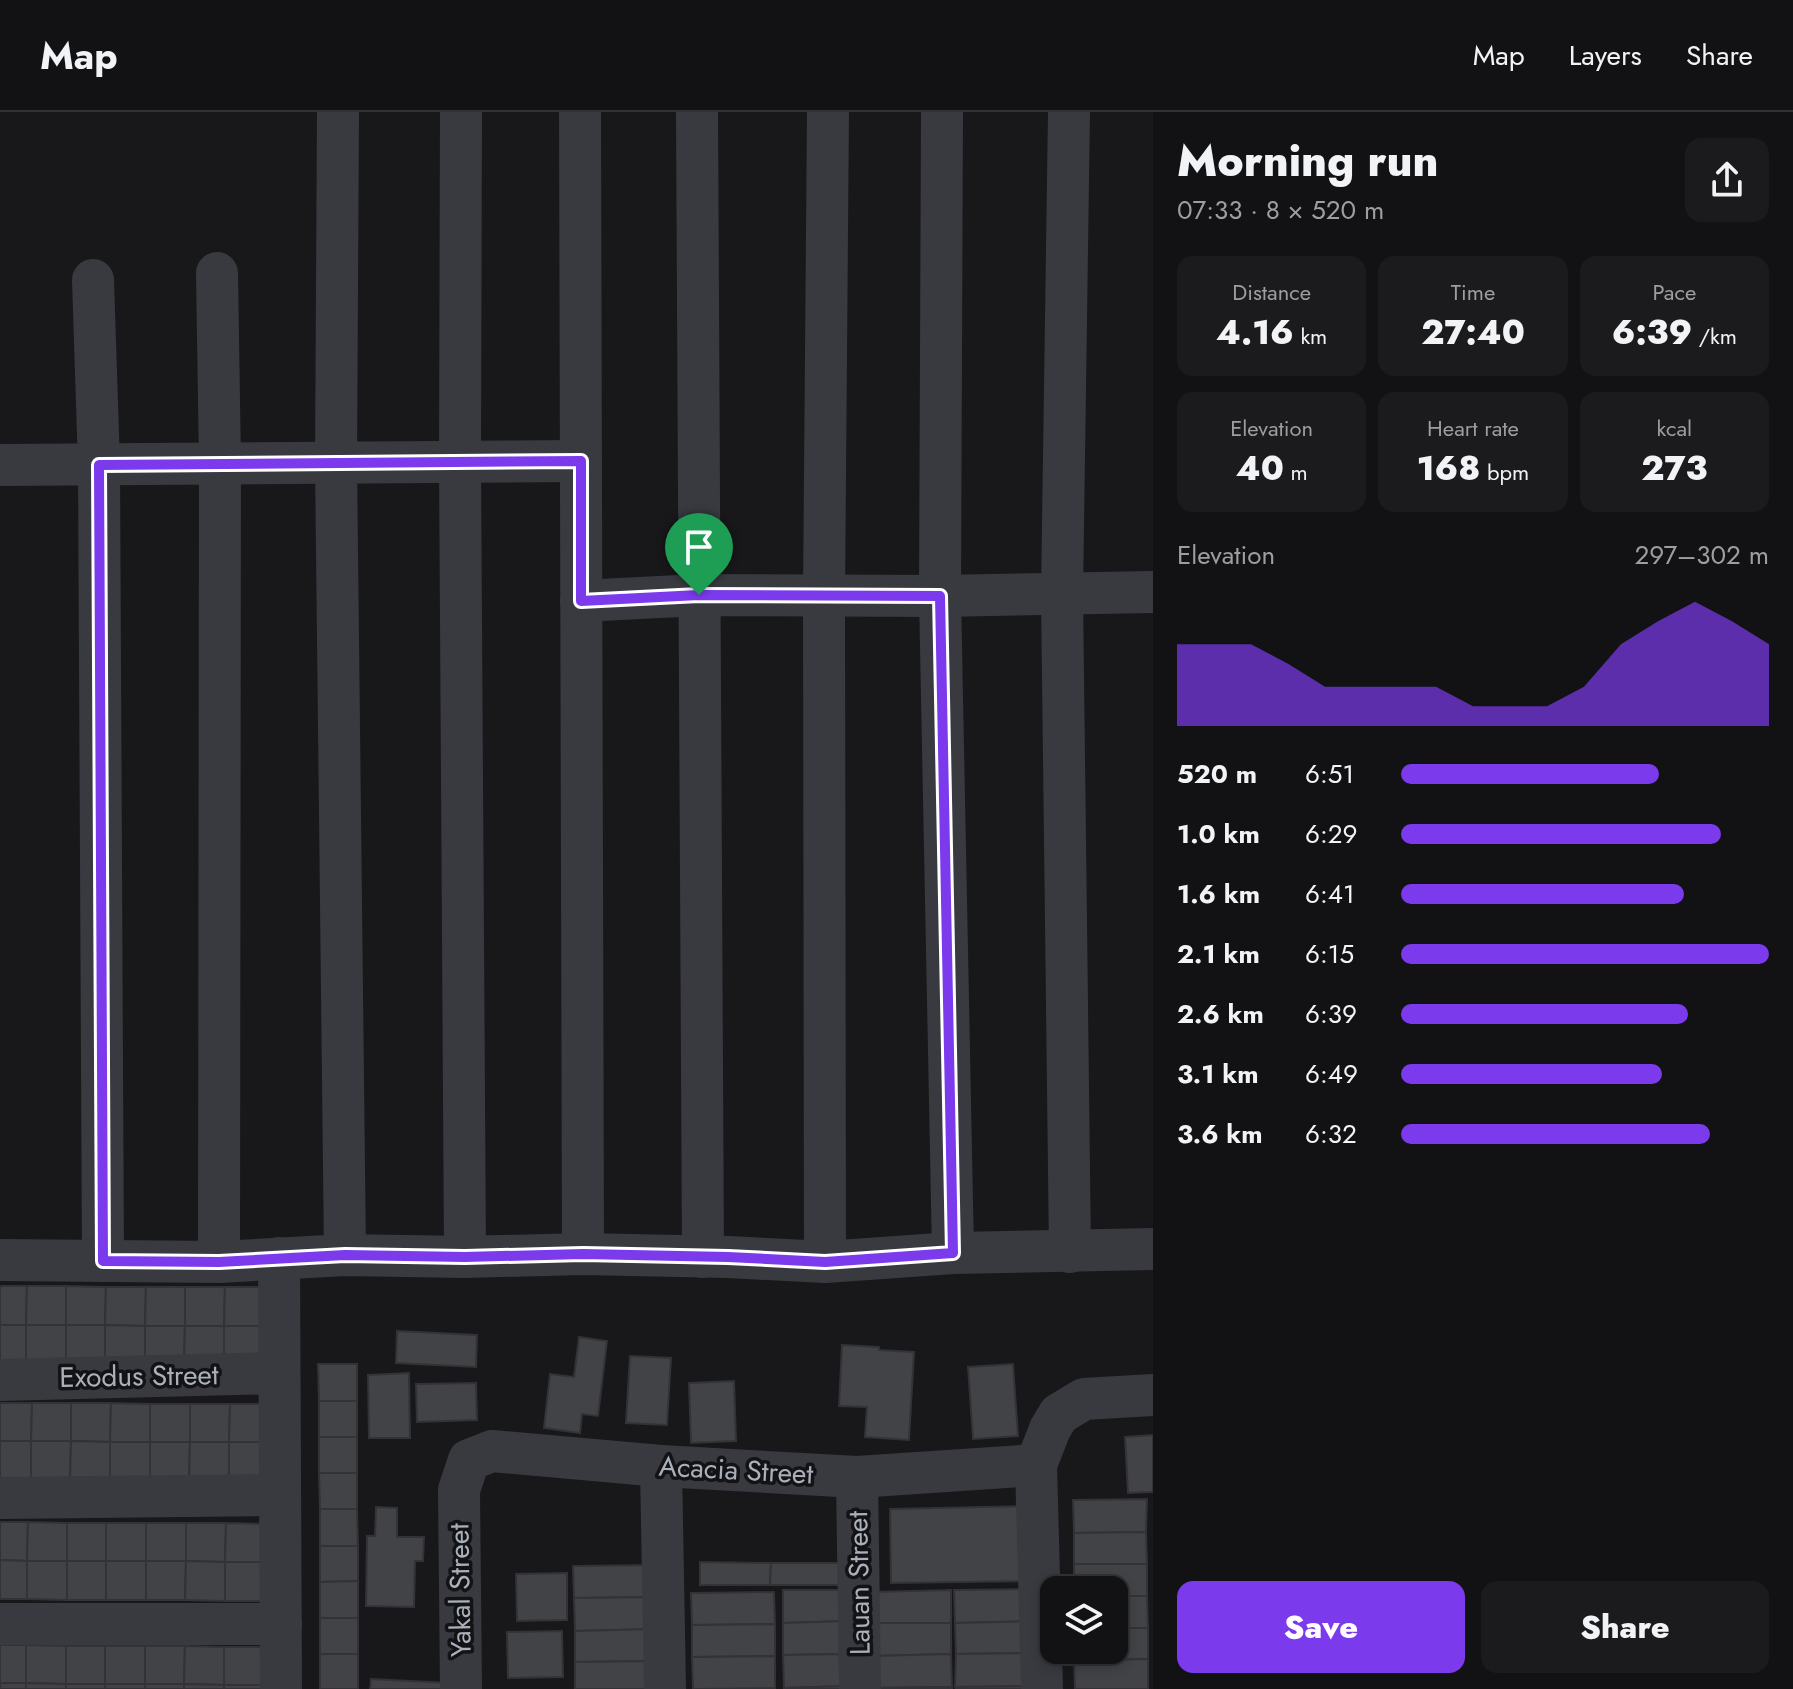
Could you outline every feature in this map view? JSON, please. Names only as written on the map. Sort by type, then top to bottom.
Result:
[{"type":"street","points":[[338,112],[336,463],[345,1255]]},
{"type":"street","points":[[461,112],[465,1257]]},
{"type":"street","points":[[580,112],[583,1254]]},
{"type":"street","points":[[697,112],[703,1257]]},
{"type":"street","points":[[825,1262],[824,595],[828,112]]},
{"type":"street","points":[[942,112],[940,596],[953,1253]]},
{"type":"street","points":[[1069,112],[1062,594],[1070,1252]]},
{"type":"street","points":[[217,273],[220,464],[219,1262]]},
{"type":"street","points":[[93,280],[99,465],[103,1261]]},
{"type":"street","points":[[0,465],[581,461]]},
{"type":"street","points":[[581,601],[699,595],[940,596],[1153,592]]},
{"type":"street","points":[[0,1260],[219,1262],[345,1255],[465,1257],[583,1254],[825,1262],[953,1253],[1153,1249]]},
{"type":"street","points":[[279,1258],[281,1689]]},
{"type":"street","name":"Exodus Street","points":[[0,1380],[279,1373]]},
{"type":"street","points":[[1042,1689],[1036,1465],[1059,1414],[1084,1399],[1153,1395]]},
{"type":"street","name":"Acacia Street","points":[[459,1490],[469,1460],[492,1451],[661,1466],[857,1477],[1036,1465]]},
{"type":"street","points":[[661,1466],[665,1689]]},
{"type":"street","name":"Lauan Street","points":[[857,1477],[860,1689]]},
{"type":"street","name":"Yakal Street","points":[[459,1490],[461,1689]]},
{"type":"street","points":[[0,1498],[280,1495]]},
{"type":"street","points":[[0,1624],[281,1624]]},
{"type":"building","points":[[0,1286],[27,1286],[26,1325],[0,1325]]},
{"type":"building","points":[[27,1286],[66,1286],[66,1325],[26,1325]]},
{"type":"building","points":[[66,1286],[106,1287],[105,1325],[66,1325]]},
{"type":"building","points":[[106,1287],[146,1287],[145,1326],[105,1325]]},
{"type":"building","points":[[146,1287],[185,1287],[185,1326],[145,1326]]},
{"type":"building","points":[[185,1287],[225,1287],[224,1326],[185,1326]]},
{"type":"building","points":[[225,1287],[264,1287],[264,1326],[224,1326]]},
{"type":"building","points":[[0,1325],[26,1325],[26,1363],[0,1363]]},
{"type":"building","points":[[26,1325],[66,1325],[66,1363],[26,1363]]},
{"type":"building","points":[[66,1325],[105,1325],[105,1364],[66,1363]]},
{"type":"building","points":[[105,1325],[145,1326],[145,1364],[105,1364]]},
{"type":"building","points":[[145,1326],[185,1326],[184,1364],[145,1364]]},
{"type":"building","points":[[185,1326],[224,1326],[224,1364],[184,1364]]},
{"type":"building","points":[[224,1326],[264,1326],[263,1364],[224,1364]]},
{"type":"building","points":[[397,1331],[477,1335],[476,1367],[396,1363]]},
{"type":"building","points":[[579,1337],[607,1341],[598,1416],[582,1414],[580,1433],[544,1428],[550,1374],[574,1377]]},
{"type":"building","points":[[842,1345],[914,1352],[909,1440],[865,1437],[867,1407],[839,1406]]},
{"type":"building","points":[[630,1356],[671,1358],[667,1425],[626,1423]]},
{"type":"building","points":[[318,1364],[357,1364],[357,1401],[319,1401]]},
{"type":"building","points":[[1013,1364],[1018,1436],[973,1439],[968,1367]]},
{"type":"building","points":[[409,1373],[410,1438],[369,1438],[368,1375]]},
{"type":"building","points":[[734,1381],[736,1441],[691,1443],[689,1383]]},
{"type":"building","points":[[476,1383],[477,1420],[417,1422],[416,1384]]},
{"type":"building","points":[[319,1401],[357,1401],[357,1437],[319,1437]]},
{"type":"building","points":[[0,1403],[32,1403],[31,1441],[0,1441]]},
{"type":"building","points":[[32,1403],[71,1403],[71,1441],[31,1441]]},
{"type":"building","points":[[71,1403],[111,1403],[110,1442],[71,1441]]},
{"type":"building","points":[[111,1403],[150,1404],[150,1442],[110,1442]]},
{"type":"building","points":[[150,1404],[190,1404],[190,1442],[150,1442]]},
{"type":"building","points":[[190,1404],[230,1404],[229,1442],[190,1442]]},
{"type":"building","points":[[230,1404],[269,1404],[269,1442],[229,1442]]},
{"type":"building","points":[[1153,1435],[1153,1492],[1128,1493],[1125,1437]]},
{"type":"building","points":[[319,1437],[357,1437],[357,1473],[319,1473]]},
{"type":"building","points":[[0,1441],[31,1441],[31,1480],[0,1480]]},
{"type":"building","points":[[31,1441],[71,1441],[70,1480],[31,1480]]},
{"type":"building","points":[[71,1441],[110,1442],[110,1481],[70,1480]]},
{"type":"building","points":[[110,1442],[150,1442],[150,1481],[110,1481]]},
{"type":"building","points":[[150,1442],[190,1442],[189,1481],[150,1481]]},
{"type":"building","points":[[190,1442],[229,1442],[229,1481],[189,1481]]},
{"type":"building","points":[[229,1442],[269,1442],[268,1482],[229,1481]]},
{"type":"building","points":[[319,1473],[357,1473],[357,1509],[320,1509]]},
{"type":"building","points":[[1147,1499],[1146,1532],[1074,1533],[1073,1500]]},
{"type":"building","points":[[1032,1506],[1033,1581],[891,1583],[890,1509]]},
{"type":"building","points":[[376,1507],[397,1508],[397,1537],[424,1537],[423,1561],[415,1561],[414,1607],[366,1606],[367,1536],[375,1536]]},
{"type":"building","points":[[320,1509],[357,1509],[358,1546],[320,1546]]},
{"type":"building","points":[[0,1522],[28,1522],[27,1561],[0,1560]]},
{"type":"building","points":[[28,1522],[67,1523],[67,1561],[27,1561]]},
{"type":"building","points":[[67,1523],[106,1523],[106,1561],[67,1561]]},
{"type":"building","points":[[106,1523],[146,1523],[146,1561],[106,1561]]},
{"type":"building","points":[[146,1523],[186,1523],[186,1561],[146,1561]]},
{"type":"building","points":[[186,1523],[226,1523],[225,1562],[186,1561]]},
{"type":"building","points":[[226,1523],[265,1524],[264,1562],[225,1562]]},
{"type":"building","points":[[1146,1532],[1147,1564],[1074,1564],[1074,1533]]},
{"type":"building","points":[[320,1546],[358,1546],[358,1581],[320,1582]]},
{"type":"building","points":[[0,1560],[27,1561],[27,1599],[0,1599]]},
{"type":"building","points":[[27,1561],[67,1561],[67,1600],[27,1599]]},
{"type":"building","points":[[67,1561],[106,1561],[106,1600],[67,1600]]},
{"type":"building","points":[[106,1561],[146,1561],[146,1600],[106,1600]]},
{"type":"building","points":[[146,1561],[186,1561],[185,1600],[146,1600]]},
{"type":"building","points":[[186,1561],[225,1562],[225,1601],[185,1600]]},
{"type":"building","points":[[225,1562],[264,1562],[264,1601],[225,1601]]},
{"type":"building","points":[[700,1562],[771,1563],[770,1585],[700,1585]]},
{"type":"building","points":[[771,1563],[841,1563],[841,1585],[770,1585]]},
{"type":"building","points":[[1074,1564],[1147,1564],[1147,1596],[1128,1596],[1128,1576],[1074,1576]]},
{"type":"building","points":[[656,1565],[657,1597],[574,1598],[573,1566]]},
{"type":"building","points":[[567,1573],[567,1620],[517,1621],[516,1574]]},
{"type":"building","points":[[358,1581],[358,1618],[320,1618],[320,1582]]},
{"type":"building","points":[[1033,1589],[1033,1621],[955,1623],[954,1590]]},
{"type":"building","points":[[783,1590],[846,1590],[846,1621],[783,1623]]},
{"type":"building","points":[[951,1590],[951,1623],[873,1623],[872,1592]]},
{"type":"building","points":[[774,1592],[775,1624],[692,1625],[691,1593]]},
{"type":"building","points":[[1128,1596],[1147,1596],[1148,1628],[1128,1628]]},
{"type":"building","points":[[657,1597],[657,1629],[575,1631],[574,1598]]},
{"type":"building","points":[[320,1618],[358,1618],[358,1654],[320,1654]]},
{"type":"building","points":[[846,1621],[846,1654],[783,1655],[783,1623]]},
{"type":"building","points":[[1033,1621],[1033,1653],[956,1654],[955,1623]]},
{"type":"building","points":[[873,1623],[951,1623],[951,1654],[873,1656]]},
{"type":"building","points":[[775,1624],[775,1656],[692,1657],[692,1625]]},
{"type":"building","points":[[1128,1628],[1148,1628],[1148,1659],[1128,1659]]},
{"type":"building","points":[[657,1629],[657,1661],[575,1662],[575,1631]]},
{"type":"building","points":[[562,1631],[563,1677],[508,1678],[507,1632]]},
{"type":"building","points":[[0,1645],[26,1645],[26,1683],[0,1683]]},
{"type":"building","points":[[26,1645],[66,1646],[66,1684],[26,1683]]},
{"type":"building","points":[[66,1646],[105,1646],[105,1684],[66,1684]]},
{"type":"building","points":[[105,1646],[145,1646],[145,1684],[105,1684]]},
{"type":"building","points":[[145,1646],[185,1646],[184,1684],[145,1684]]},
{"type":"building","points":[[185,1646],[224,1647],[224,1685],[184,1684]]},
{"type":"building","points":[[224,1647],[264,1647],[263,1685],[224,1685]]},
{"type":"building","points":[[1033,1653],[1034,1686],[955,1687],[956,1654]]},
{"type":"building","points":[[320,1654],[358,1654],[358,1689],[320,1689]]},
{"type":"building","points":[[846,1654],[847,1686],[784,1688],[783,1655]]},
{"type":"building","points":[[951,1654],[952,1687],[873,1688],[873,1656]]},
{"type":"building","points":[[775,1656],[775,1688],[693,1689],[692,1657]]},
{"type":"building","points":[[1128,1659],[1148,1659],[1148,1689],[1075,1689],[1074,1664],[1128,1664]]},
{"type":"building","points":[[657,1661],[658,1689],[575,1689],[575,1662]]},
{"type":"building","points":[[371,1679],[450,1683],[450,1689],[370,1689]]},
{"type":"building","points":[[0,1683],[26,1683],[26,1689],[0,1689]]},
{"type":"building","points":[[26,1683],[66,1684],[66,1689],[26,1689]]},
{"type":"building","points":[[66,1684],[105,1684],[105,1689],[66,1689]]},
{"type":"building","points":[[105,1684],[145,1684],[145,1689],[105,1689]]},
{"type":"building","points":[[145,1684],[184,1684],[184,1689],[145,1689]]},
{"type":"building","points":[[184,1684],[224,1685],[224,1689],[184,1689]]},
{"type":"building","points":[[224,1685],[263,1685],[263,1689],[224,1689]]},
{"type":"building","points":[[847,1686],[847,1689],[784,1689],[784,1688]]},
{"type":"building","points":[[1034,1686],[1034,1689],[955,1687]]},
{"type":"building","points":[[873,1688],[952,1689],[873,1689]]},
{"type":"route","points":[[581,461],[581,601],[699,595],[940,596],[953,1253],[825,1262],[583,1254],[465,1257],[345,1255],[219,1262],[103,1261],[99,465],[581,461]]}]
